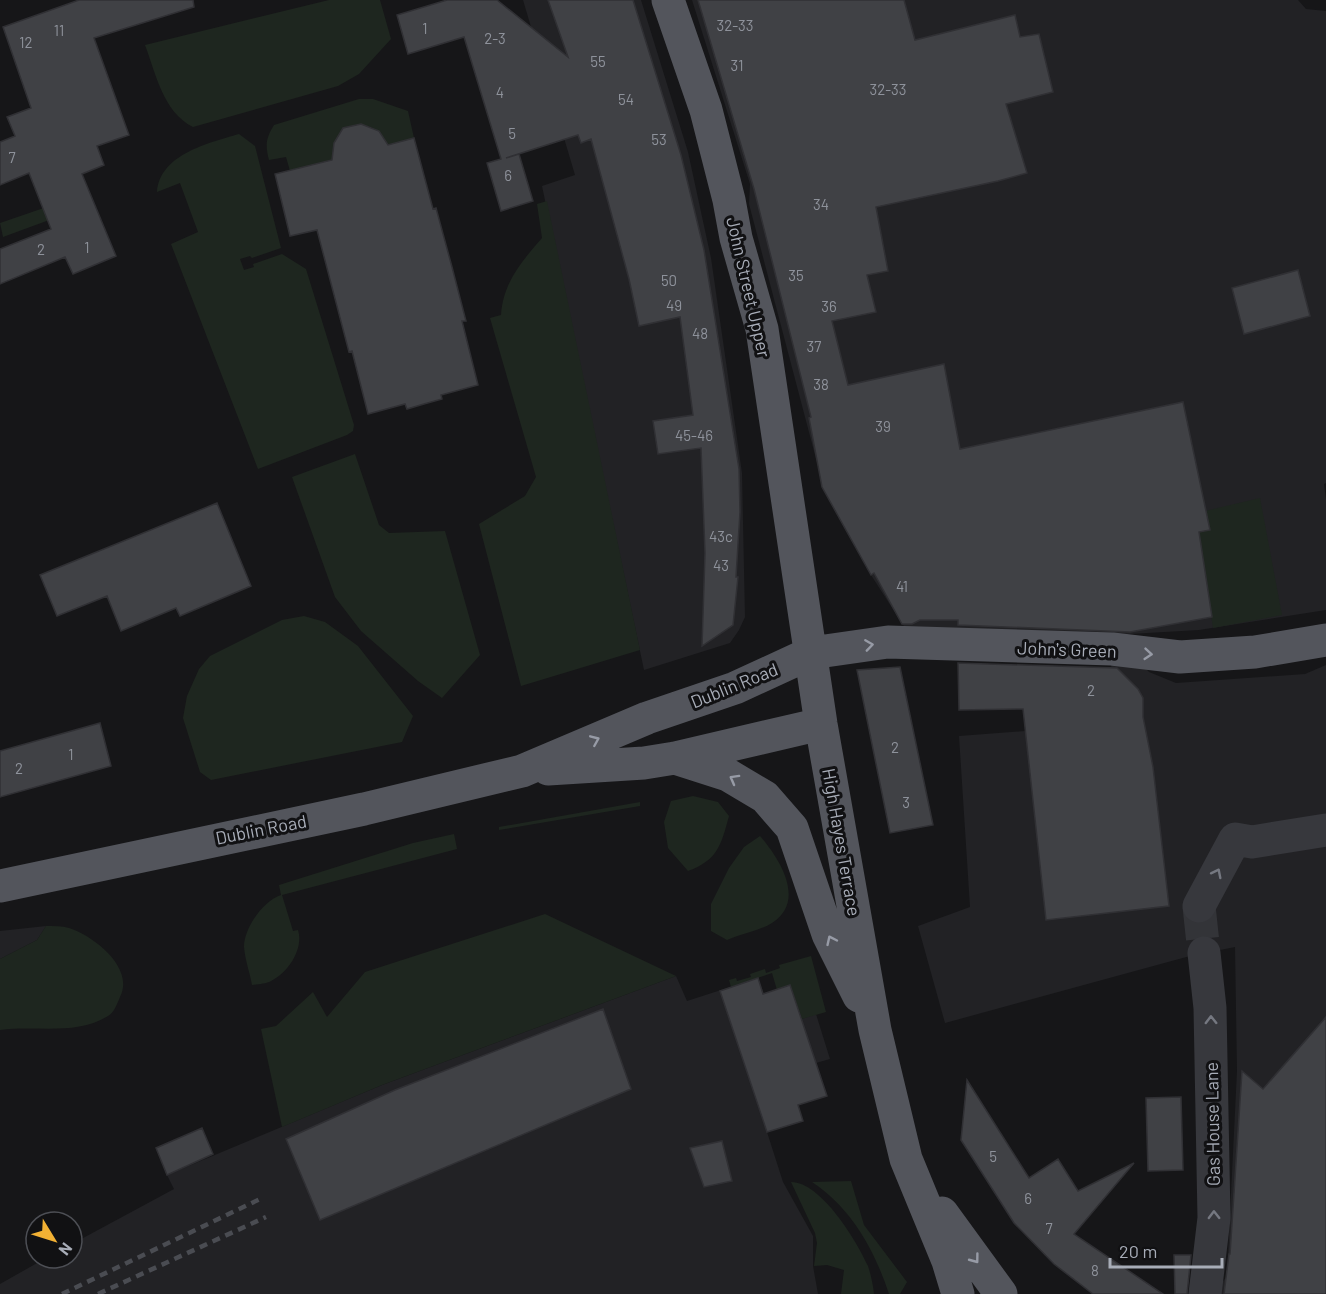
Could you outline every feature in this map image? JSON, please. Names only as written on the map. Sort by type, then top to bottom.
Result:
[{"type":"main road","name":"John Street Upper","points":[[668,0],[706,110],[729,200],[736,238],[762,329],[811,653]]},
{"type":"main road","name":"John's Green","points":[[811,653],[888,642],[1112,649],[1180,657],[1255,652],[1324,641]]},
{"type":"main road","name":"High Hayes Terrace","points":[[811,653],[821,724],[875,1030]]},
{"type":"main road","name":"Dublin Road","points":[[0,886],[364,809],[522,771],[647,718],[735,688],[811,653]]},
{"type":"main road","name":"Dublin Road","points":[[522,771],[644,763],[821,724]]},
{"type":"main road","points":[[675,758],[728,775],[765,797],[792,828],[828,934],[875,1030],[906,1159],[948,1261],[958,1294]]},
{"type":"main road","points":[[906,1159],[948,1223],[1001,1294]]},
{"type":"street","points":[[1199,906],[1235,839],[1252,842],[1326,830]]},
{"type":"street","name":"Gas House Lane","points":[[1204,953],[1210,1008],[1214,1218],[1205,1294]]},
{"type":"shaded area","points":[[329,0],[380,0],[391,39],[359,74],[338,86],[193,127],[174,112],[157,80],[145,45]]},
{"type":"shaded area","points":[[523,0],[641,0],[688,152],[711,258],[742,473],[745,617],[730,643],[644,670],[542,186],[575,175]]},
{"type":"shaded area","points":[[692,0],[1298,0],[1306,9],[1326,11],[1326,483],[1324,484],[1326,610],[1199,630],[1130,634],[905,628],[871,575],[825,493],[749,204],[750,184]]},
{"type":"shaded area","points":[[359,99],[373,99],[408,111],[414,138],[388,145],[374,129],[352,126],[344,128],[334,143],[332,160],[290,171],[286,157],[269,160],[267,142],[274,125]]},
{"type":"shaded area","points":[[239,134],[255,146],[281,248],[252,258],[250,256],[240,259],[244,270],[254,267],[253,264],[282,254],[306,269],[354,425],[353,431],[347,435],[258,469],[171,244],[198,232],[180,183],[157,192],[160,179],[176,159],[201,146]]},
{"type":"shaded area","points":[[67,200],[71,212],[3,237],[0,223]]},
{"type":"shaded area","points":[[547,201],[640,650],[521,686],[479,524],[525,496],[536,477],[490,318],[501,315],[502,303],[509,283],[520,264],[542,238],[537,204]]},
{"type":"shaded area","points":[[355,454],[379,525],[389,533],[445,531],[480,655],[442,698],[418,681],[361,631],[335,597],[292,477]]},
{"type":"shaded area","points":[[1260,498],[1282,615],[1213,628],[1199,532],[1210,530],[1205,511]]},
{"type":"shaded area","points":[[304,616],[325,622],[358,646],[413,716],[402,742],[211,780],[200,772],[183,718],[187,696],[199,669],[210,656],[282,620]]},
{"type":"shaded area","points":[[1112,663],[1141,664],[1149,672],[1176,683],[1305,674],[1326,665],[1326,1294],[1219,1294],[1221,1284],[1227,1276],[1237,1071],[1235,947],[1190,956],[945,1023],[918,926],[970,907],[959,736],[1025,731],[1113,720],[1110,672]]},
{"type":"shaded area","points":[[693,796],[718,802],[729,816],[717,850],[706,862],[688,871],[668,848],[664,822],[671,801]]},
{"type":"shaded area","points":[[640,802],[640,806],[499,830],[499,827]]},
{"type":"shaded area","points":[[454,834],[457,849],[282,895],[293,931],[298,930],[297,952],[289,966],[277,977],[267,983],[252,985],[244,947],[247,932],[261,909],[281,895],[279,885],[413,843]]},
{"type":"shaded area","points":[[760,836],[781,867],[789,892],[788,903],[782,914],[772,923],[727,940],[711,931],[711,904],[729,868],[744,847]]},
{"type":"shaded area","points":[[545,914],[676,976],[382,1085],[282,1127],[261,1029],[276,1026],[313,992],[327,1017],[365,972]]},
{"type":"shaded area","points":[[46,926],[37,940],[0,959],[0,931]]},
{"type":"shaded area","points":[[46,926],[66,927],[79,932],[110,955],[122,975],[123,986],[120,997],[112,1013],[83,1026],[0,1030],[0,959],[37,940]]},
{"type":"shaded area","points":[[811,956],[826,1012],[802,1019],[790,985],[777,990],[772,973],[731,987],[729,980],[736,978],[737,981],[751,977],[750,974],[765,969],[766,973],[780,968],[779,965]]},
{"type":"shaded area","points":[[676,976],[687,1001],[758,978],[764,994],[790,985],[801,1019],[816,1014],[830,1059],[816,1063],[827,1096],[798,1105],[803,1120],[767,1132],[783,1182],[813,1236],[813,1266],[818,1294],[0,1294],[0,1284],[25,1270],[84,1270],[84,1238],[174,1189],[167,1175],[382,1085]]},
{"type":"shaded area","points":[[851,1181],[864,1225],[907,1282],[900,1294],[889,1294],[876,1261],[860,1231],[839,1205],[812,1182]]},
{"type":"shaded area","points":[[791,1182],[814,1192],[826,1202],[847,1228],[868,1266],[874,1294],[841,1294],[844,1270],[827,1265],[814,1266],[817,1243],[815,1233]]},
{"type":"building","points":[[79,0],[193,0],[194,7],[94,38],[129,135],[97,146],[104,165],[82,174],[116,256],[73,274],[65,257],[0,284],[0,249],[51,229],[29,173],[0,185],[0,142],[15,136],[7,117],[31,108],[3,27]]},
{"type":"building","points":[[447,0],[497,0],[568,57],[548,0],[633,0],[681,155],[704,250],[739,469],[740,512],[736,577],[738,577],[733,625],[702,646],[705,553],[701,448],[658,454],[653,421],[693,415],[680,317],[639,326],[629,279],[591,139],[581,143],[578,135],[506,158],[519,154],[533,201],[501,211],[487,163],[501,159],[464,37],[408,54],[397,15]]},
{"type":"building","points":[[698,0],[904,0],[915,40],[1015,15],[1020,37],[1039,34],[1053,92],[1006,104],[1027,173],[876,207],[888,271],[867,275],[876,312],[832,321],[848,385],[944,364],[960,449],[1183,402],[1210,530],[1199,532],[1212,617],[1130,632],[958,625],[958,620],[920,620],[912,624],[902,624],[874,573],[871,575],[822,487],[809,418],[811,417],[754,189]]},
{"type":"building","points":[[361,124],[379,131],[388,145],[414,138],[433,209],[436,208],[466,321],[462,321],[478,385],[441,395],[442,399],[407,409],[405,404],[368,414],[317,230],[290,236],[275,174],[332,160],[334,143],[343,128]]},
{"type":"building","points":[[1298,270],[1310,316],[1244,334],[1232,288]]},
{"type":"building","points":[[217,503],[251,586],[180,616],[176,608],[121,631],[107,596],[57,616],[40,575]]},
{"type":"building","points":[[958,663],[1117,668],[1138,689],[1143,698],[1143,717],[1153,767],[1169,906],[1046,920],[1023,709],[959,710]]},
{"type":"building","points":[[900,667],[933,825],[890,833],[857,670]]},
{"type":"building","points":[[100,723],[111,766],[0,797],[0,751]]},
{"type":"building","points":[[758,978],[763,994],[790,985],[827,1096],[798,1105],[803,1121],[767,1132],[720,991]]},
{"type":"building","points":[[603,1009],[631,1089],[320,1220],[286,1139],[395,1090]]},
{"type":"building","points":[[1326,1017],[1326,1294],[1224,1294],[1230,1254],[1242,1071],[1263,1089]]},
{"type":"building","points":[[967,1080],[1029,1178],[1058,1159],[1078,1191],[1134,1163],[1074,1234],[1163,1294],[1093,1294],[1054,1264],[1014,1223],[961,1140]]},
{"type":"building","points":[[1181,1097],[1183,1170],[1148,1171],[1146,1098]]},
{"type":"building","points":[[202,1128],[213,1154],[167,1175],[156,1148]]},
{"type":"building","points":[[722,1141],[732,1181],[704,1187],[690,1148]]},
{"type":"building","points":[[1174,1255],[1191,1255],[1187,1294],[1175,1294]]},
{"type":"tunnel","points":[[1199,906],[1204,953]]},
{"type":"railway","points":[[62,1294],[260,1199]]},
{"type":"railway","points":[[98,1294],[266,1217]]}]
